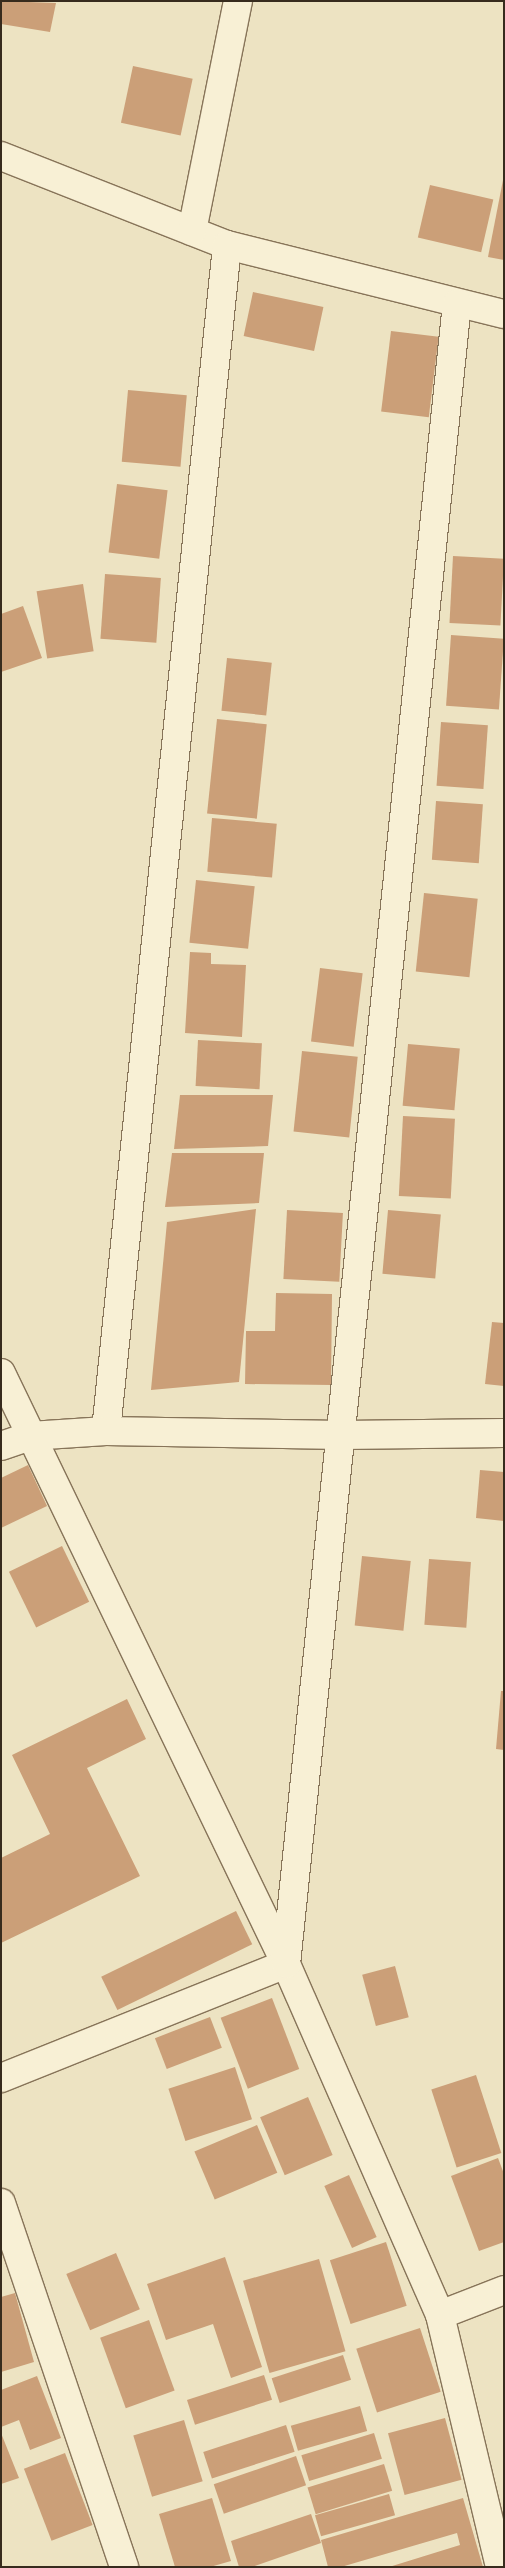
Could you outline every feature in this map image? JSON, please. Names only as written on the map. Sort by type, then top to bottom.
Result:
[{"type":"street","points":[[192,231],[238,1]]},
{"type":"street","points":[[1,156],[227,245],[457,304],[504,314]]},
{"type":"street","points":[[106,1431],[227,245]]},
{"type":"street","points":[[286,1964],[457,304]]},
{"type":"street","points":[[1,1373],[286,1964],[440,2315],[500,2567]]},
{"type":"street","points":[[1,1446],[30,1436],[106,1431],[342,1435],[504,1433]]},
{"type":"street","points":[[1,2078],[286,1964]]},
{"type":"street","points":[[1,2203],[124,2567]]},
{"type":"street","points":[[440,2315],[504,2290]]},
{"type":"building","points":[[1,1],[56,3],[50,32],[1,24]]},
{"type":"building","points":[[133,66],[193,79],[181,135],[121,123]]},
{"type":"building","points":[[504,180],[504,260],[488,257]]},
{"type":"building","points":[[430,185],[493,200],[481,252],[418,238]]},
{"type":"building","points":[[253,292],[323,307],[314,351],[244,336]]},
{"type":"building","points":[[391,331],[439,337],[429,417],[381,411]]},
{"type":"building","points":[[128,390],[187,395],[181,467],[122,462]]},
{"type":"building","points":[[117,484],[168,490],[159,559],[109,552]]},
{"type":"building","points":[[453,556],[504,559],[500,626],[449,623]]},
{"type":"building","points":[[105,574],[161,578],[156,643],[100,639]]},
{"type":"building","points":[[83,584],[94,651],[47,659],[37,591]]},
{"type":"building","points":[[23,606],[42,658],[1,672],[1,614]]},
{"type":"building","points":[[451,635],[504,639],[499,710],[446,706]]},
{"type":"building","points":[[227,658],[272,663],[266,715],[221,711]]},
{"type":"building","points":[[217,719],[267,724],[257,819],[207,813]]},
{"type":"building","points":[[441,722],[488,725],[483,789],[437,786]]},
{"type":"building","points":[[436,801],[483,804],[479,863],[432,860]]},
{"type":"building","points":[[212,818],[277,824],[272,877],[207,872]]},
{"type":"building","points":[[196,880],[255,886],[248,949],[189,943]]},
{"type":"building","points":[[424,893],[478,899],[469,977],[416,972]]},
{"type":"building","points":[[190,952],[211,953],[211,964],[246,965],[242,1037],[185,1033]]},
{"type":"building","points":[[320,968],[363,973],[354,1047],[311,1041]]},
{"type":"building","points":[[198,1040],[262,1043],[260,1089],[196,1086]]},
{"type":"building","points":[[408,1044],[460,1049],[454,1110],[403,1106]]},
{"type":"building","points":[[302,1051],[358,1057],[349,1137],[294,1132]]},
{"type":"building","points":[[180,1095],[273,1095],[268,1146],[174,1149]]},
{"type":"building","points":[[403,1116],[455,1119],[451,1199],[399,1196]]},
{"type":"building","points":[[172,1153],[264,1153],[259,1203],[165,1207]]},
{"type":"building","points":[[256,1209],[239,1382],[151,1390],[167,1222]]},
{"type":"building","points":[[287,1210],[343,1213],[339,1282],[283,1279]]},
{"type":"building","points":[[388,1210],[441,1215],[435,1278],[382,1274]]},
{"type":"building","points":[[276,1293],[332,1294],[331,1385],[245,1384],[246,1331],[275,1331]]},
{"type":"building","points":[[492,1322],[504,1323],[504,1386],[485,1384]]},
{"type":"building","points":[[28,1465],[47,1506],[1,1528],[1,1478]]},
{"type":"building","points":[[480,1470],[504,1472],[504,1521],[476,1518]]},
{"type":"building","points":[[62,1546],[89,1602],[36,1628],[9,1572]]},
{"type":"building","points":[[362,1556],[411,1561],[403,1631],[355,1626]]},
{"type":"building","points":[[429,1559],[471,1562],[466,1628],[424,1625]]},
{"type":"building","points":[[501,1691],[504,1691],[504,1750],[496,1749]]},
{"type":"building","points":[[127,1699],[146,1739],[87,1768],[140,1876],[1,1943],[1,1858],[50,1834],[12,1755]]},
{"type":"building","points":[[236,1911],[252,1944],[117,2010],[101,1977]]},
{"type":"building","points":[[395,1966],[409,2017],[376,2026],[362,1975]]},
{"type":"building","points":[[272,1998],[299,2069],[248,2089],[221,2018]]},
{"type":"building","points":[[210,2017],[222,2048],[167,2069],[155,2038]]},
{"type":"building","points":[[235,2067],[252,2119],[185,2141],[168,2089]]},
{"type":"building","points":[[476,2075],[501,2153],[457,2168],[431,2090]]},
{"type":"building","points":[[308,2097],[333,2155],[285,2175],[260,2117]]},
{"type":"building","points":[[257,2125],[277,2173],[215,2199],[194,2152]]},
{"type":"building","points":[[498,2158],[504,2174],[504,2242],[479,2251],[451,2176]]},
{"type":"building","points":[[349,2175],[377,2237],[352,2248],[324,2186]]},
{"type":"building","points":[[386,2242],[407,2306],[351,2324],[330,2260]]},
{"type":"building","points":[[116,2253],[140,2309],[90,2330],[66,2274]]},
{"type":"building","points":[[225,2257],[262,2367],[231,2378],[213,2324],[166,2340],[147,2284]]},
{"type":"building","points":[[319,2259],[345,2351],[270,2373],[243,2281]]},
{"type":"building","points":[[15,2293],[34,2362],[1,2372],[1,2297]]},
{"type":"building","points":[[149,2320],[175,2390],[126,2408],[100,2338]]},
{"type":"building","points":[[420,2328],[441,2392],[377,2412],[356,2349]]},
{"type":"building","points":[[343,2355],[351,2380],[280,2403],[272,2378]]},
{"type":"building","points":[[264,2375],[272,2400],[195,2425],[187,2400]]},
{"type":"building","points":[[37,2376],[61,2438],[30,2450],[19,2420],[1,2427],[1,2390]]},
{"type":"building","points":[[360,2406],[367,2431],[298,2451],[291,2426]]},
{"type":"building","points":[[445,2418],[462,2480],[405,2495],[388,2433]]},
{"type":"building","points":[[184,2420],[203,2481],[152,2497],[133,2435]]},
{"type":"building","points":[[286,2425],[295,2452],[212,2479],[203,2452]]},
{"type":"building","points":[[1,2433],[19,2478],[1,2484]]},
{"type":"building","points":[[374,2433],[382,2459],[309,2481],[301,2455]]},
{"type":"building","points":[[65,2453],[93,2525],[52,2541],[24,2469]]},
{"type":"building","points":[[296,2456],[306,2485],[224,2514],[214,2484]]},
{"type":"building","points":[[384,2464],[392,2491],[316,2514],[307,2487]]},
{"type":"building","points":[[389,2494],[395,2515],[321,2536],[315,2515]]},
{"type":"building","points":[[212,2498],[231,2561],[210,2567],[175,2567],[159,2514]]},
{"type":"building","points":[[463,2498],[483,2567],[389,2567],[460,2545],[457,2533],[341,2567],[328,2567],[321,2540]]},
{"type":"building","points":[[311,2514],[321,2543],[252,2567],[239,2567],[231,2541]]}]
